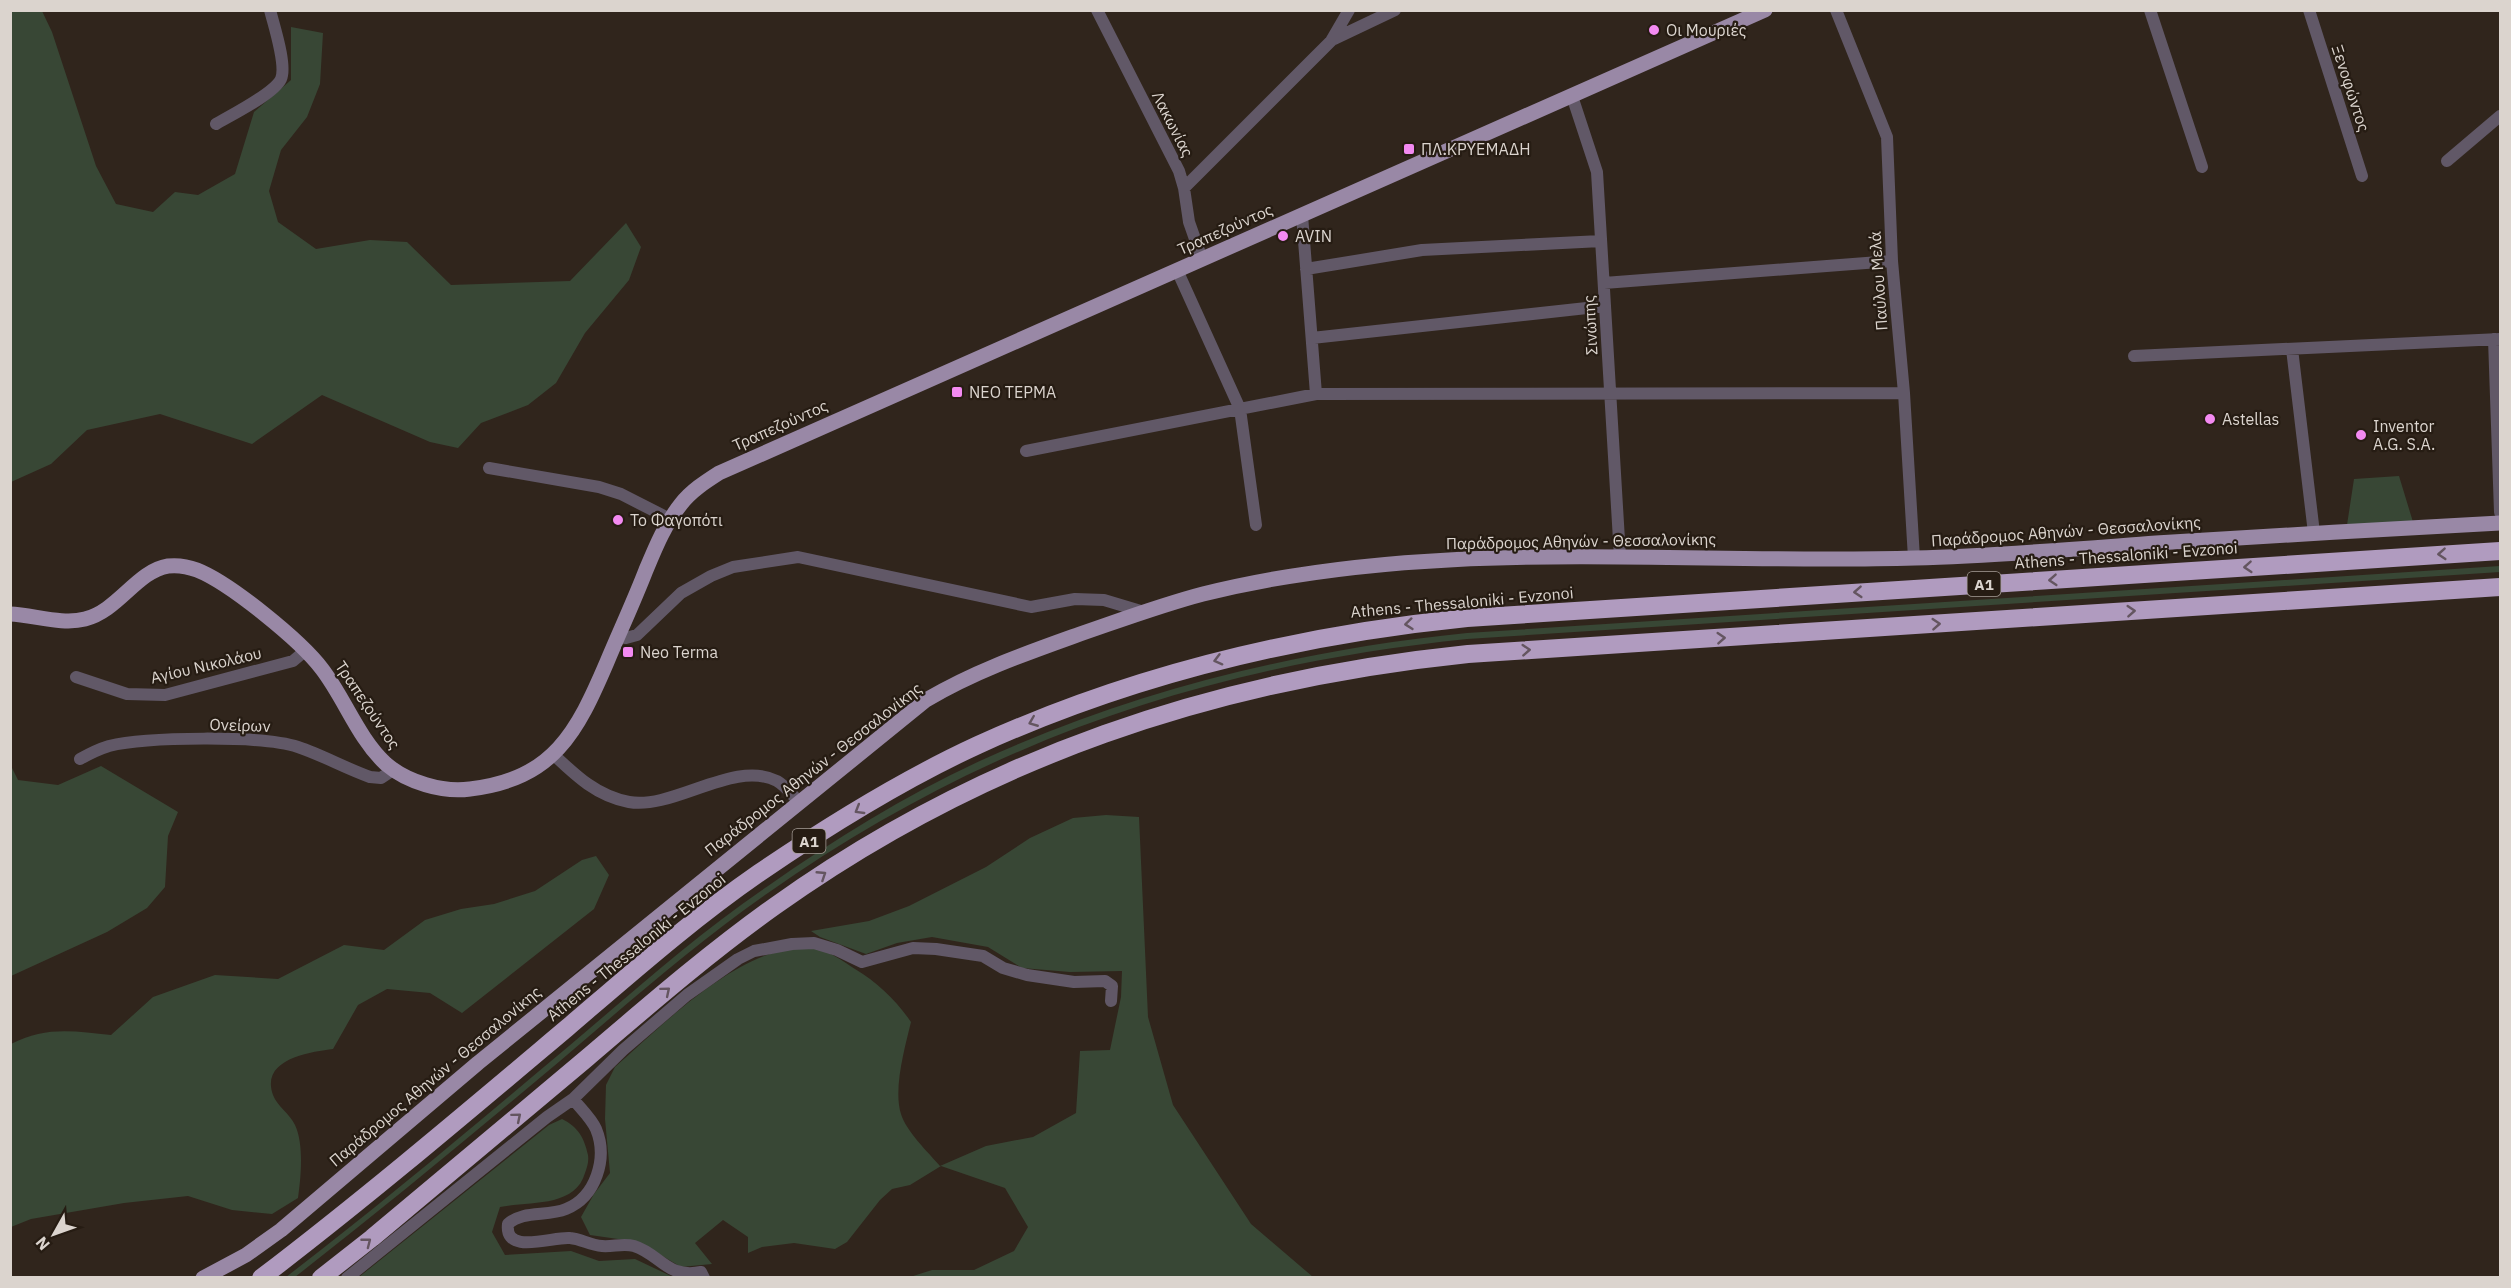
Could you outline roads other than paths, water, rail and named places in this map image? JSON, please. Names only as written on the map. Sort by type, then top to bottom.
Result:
[{"type":"highway","name":"Athens - Thessaloniki - Evzonoi","points":[[261,1278],[358,1202],[678,933],[757,874],[867,805],[975,746],[1052,714],[1149,680],[1241,654],[1343,633],[1467,618],[2500,551]]},
{"type":"highway","name":"Α1","points":[[321,1278],[407,1209],[702,961],[778,904],[854,855],[972,788],[1065,748],[1158,715],[1239,693],[1347,669],[1468,654],[2500,587]]},
{"type":"main road","name":"Τραπεζούντος","points":[[10,614],[66,620],[86,619],[105,611],[149,574],[165,567],[178,566],[200,571],[306,650],[335,688],[376,754],[393,770],[429,785],[462,790],[510,780],[528,772],[553,754],[572,733],[585,712],[661,534],[670,519],[692,492],[735,464],[1765,10]]},
{"type":"main road","name":"Παράδρομος Αθηνών - Θεσσαλονίκης","points":[[203,1278],[246,1255],[281,1230],[478,1063],[910,712],[944,689],[1008,660],[1144,612],[1205,594],[1292,577],[1379,565],[1503,557],[1914,558],[2500,523]]},
{"type":"street","points":[[216,124],[273,89],[281,80],[283,69],[270,10]]},
{"type":"street","name":"Λακωνίας","points":[[1097,10],[1179,171],[1189,222],[1202,259]]},
{"type":"street","points":[[1184,188],[1331,41],[1349,10]]},
{"type":"street","points":[[1331,41],[1395,10]]},
{"type":"street","name":"Παύλου Μελά","points":[[1836,10],[1887,136],[1892,261],[1904,393],[1914,558]]},
{"type":"street","points":[[2150,10],[2202,166]]},
{"type":"street","name":"Ξενοφώντος","points":[[2309,10],[2362,176]]},
{"type":"street","name":"Σινώπης","points":[[1572,96],[1597,172],[1620,557]]},
{"type":"street","points":[[2446,161],[2500,116]]},
{"type":"street","points":[[1302,215],[1316,394]]},
{"type":"street","points":[[1306,269],[1422,250],[1601,241]]},
{"type":"street","points":[[1604,284],[1892,261]]},
{"type":"street","points":[[1177,270],[1240,409],[1256,525]]},
{"type":"street","points":[[1312,338],[1605,306]]},
{"type":"street","points":[[2134,356],[2497,339],[2500,512]]},
{"type":"street","points":[[2292,349],[2314,533]]},
{"type":"street","points":[[1026,451],[1316,394],[1904,393]]},
{"type":"street","points":[[489,468],[599,487],[621,494],[670,519]]},
{"type":"street","points":[[618,637],[626,638],[637,635],[681,593],[711,576],[733,567],[798,557],[1031,607],[1075,599],[1104,600],[1144,612]]},
{"type":"street","name":"Αγίου Νικολάου","points":[[76,676],[127,694],[165,695],[293,661],[306,650]]},
{"type":"street","name":"Ονείρων","points":[[80,759],[117,745],[164,741],[249,740],[297,747],[370,777],[381,778],[393,770]]},
{"type":"street","points":[[553,754],[575,776],[593,789],[632,802],[649,802],[738,778],[759,776],[782,784],[800,803]]},
{"type":"street","points":[[347,1278],[547,1117],[573,1099],[654,1023],[720,970],[754,951],[792,944],[814,943],[837,950],[862,962],[913,948],[936,949],[983,956],[1004,968],[1052,980],[1105,981],[1112,986],[1111,1001]]},
{"type":"street","points":[[573,1099],[595,1126],[600,1165],[596,1179],[578,1202],[566,1210],[514,1218],[508,1224],[510,1236],[525,1243],[570,1238],[604,1247],[622,1244],[636,1247],[669,1268],[687,1275],[700,1272],[704,1278]]},
{"type":"place","name":"Οι Μουριές","points":[[1654,30]]},
{"type":"place","name":"ΠΛ.ΚΡΥΕΜΑΔΗ","points":[[1409,149]]},
{"type":"place","name":"AVIN","points":[[1283,236]]},
{"type":"place","name":"ΝΕΟ ΤΕΡΜΑ","points":[[957,392]]},
{"type":"place","name":"Astellas","points":[[2210,419]]},
{"type":"place","name":"Inventor A.G. S.A.","points":[[2361,435]]},
{"type":"place","name":"Το Φαγοπότι","points":[[618,520]]},
{"type":"place","name":"Neo Terma","points":[[628,652]]}]
